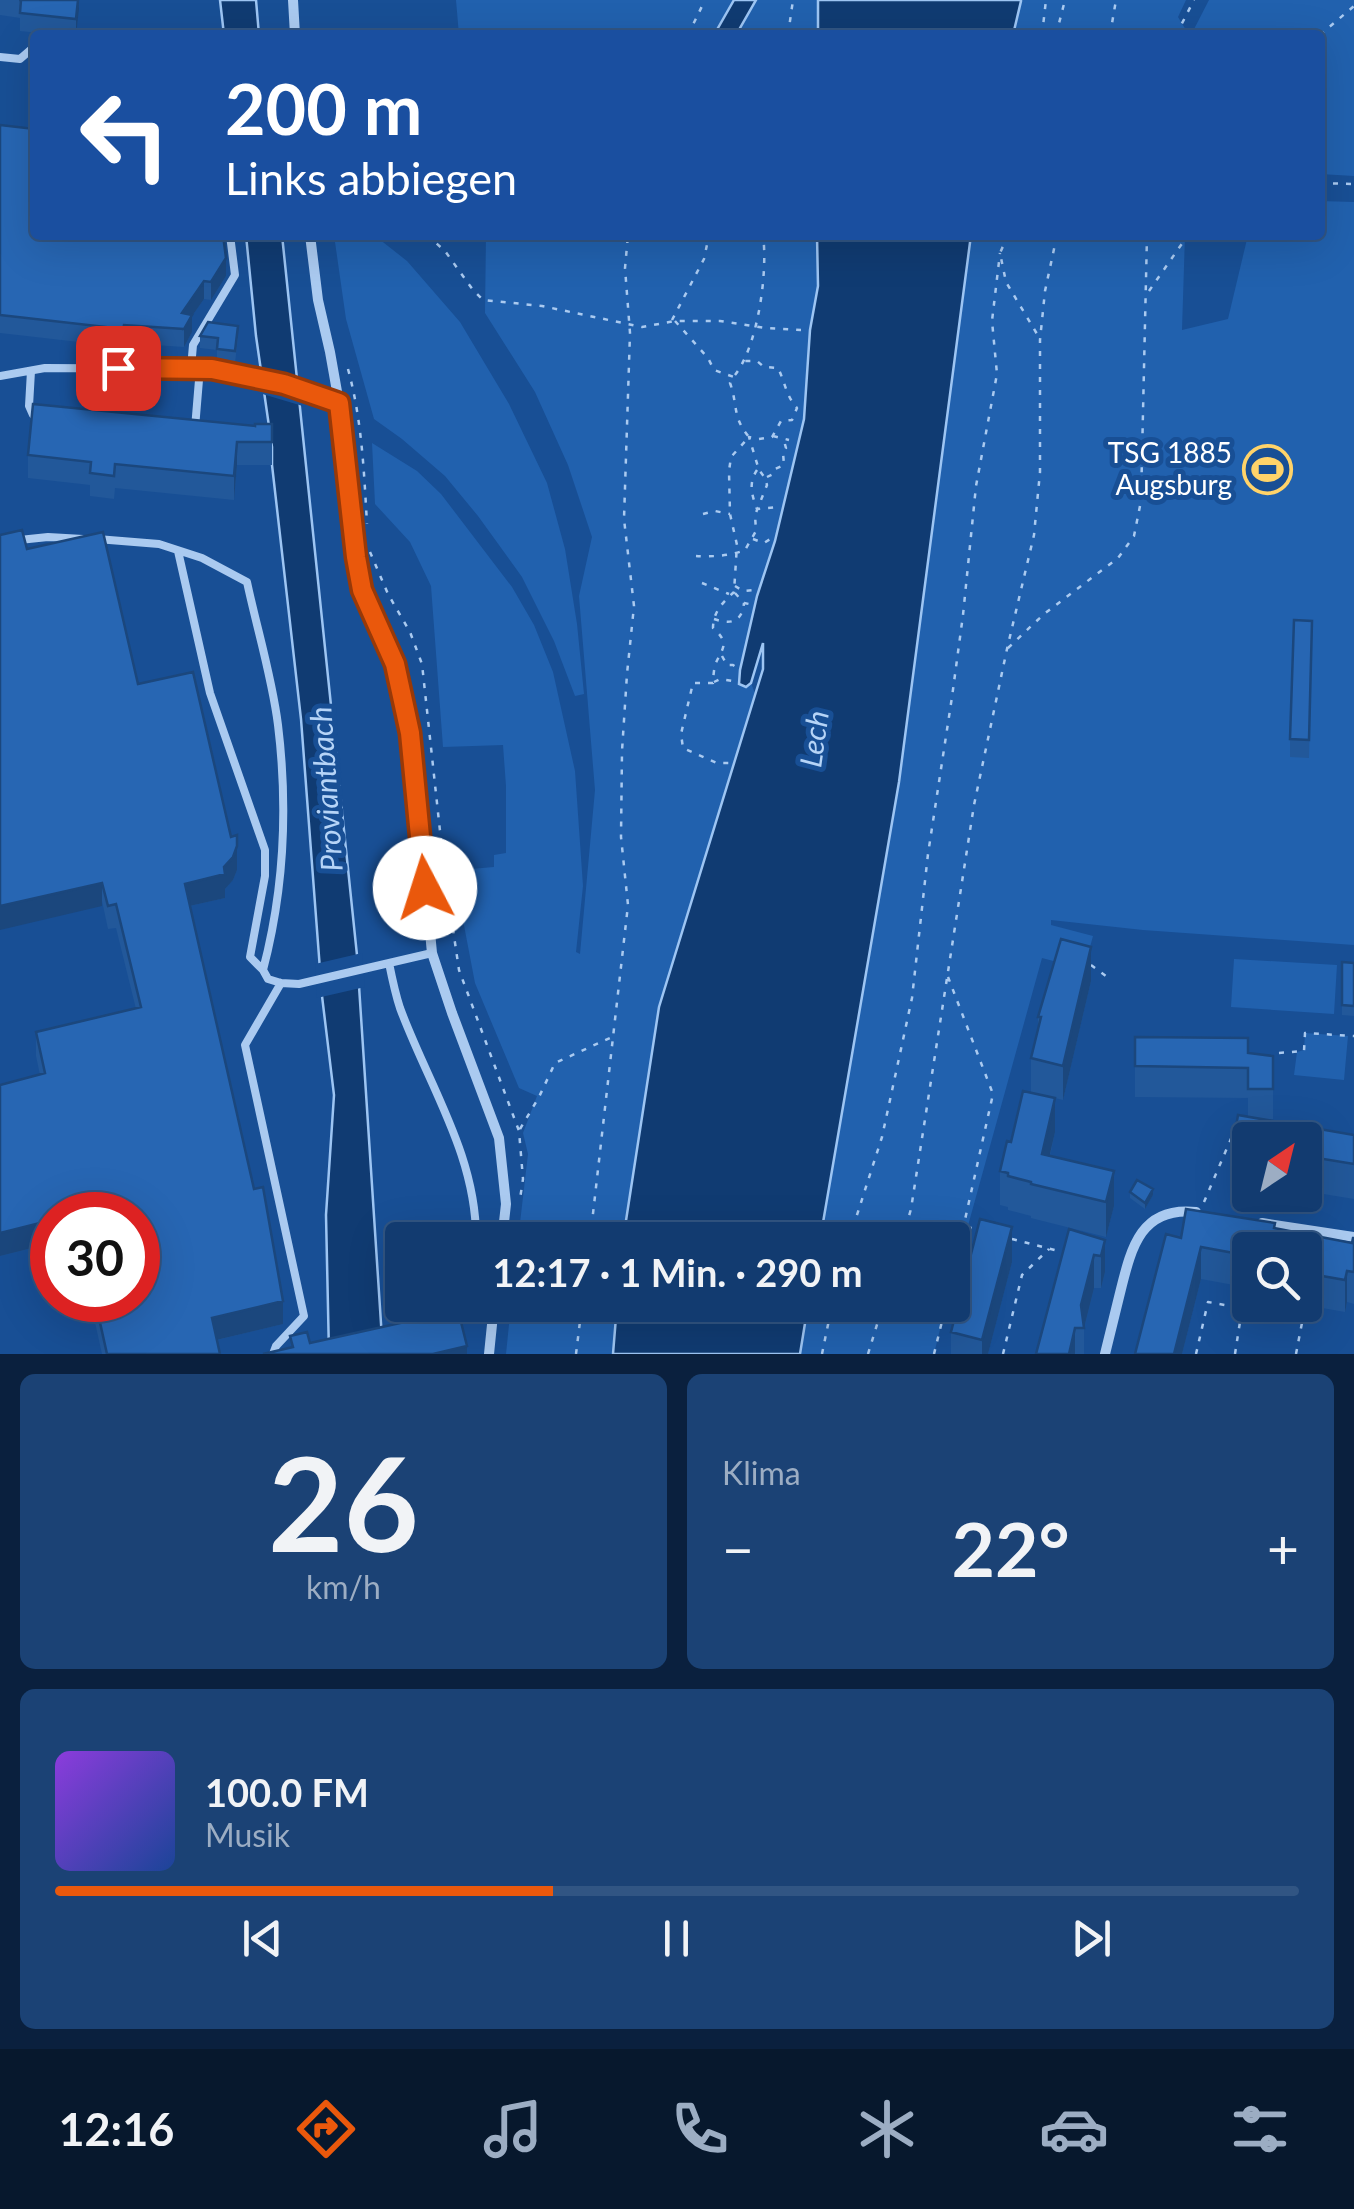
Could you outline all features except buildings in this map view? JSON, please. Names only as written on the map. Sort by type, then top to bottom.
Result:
[{"type":"street","points":[[293,0],[295,30]]},
{"type":"street","points":[[311,240],[318,300],[339,403],[362,590],[395,664],[410,733],[432,952],[499,1138],[506,1204],[504,1222]]},
{"type":"street","points":[[1105,1354],[1136,1240],[1148,1224],[1163,1214],[1179,1210],[1205,1213]]},
{"type":"street","points":[[1247,1220],[1354,1237]]},
{"type":"street","points":[[489,1354],[492,1322]]},
{"type":"lane","points":[[0,57],[20,59],[30,50]]},
{"type":"lane","points":[[194,434],[193,345],[235,275],[231,240]]},
{"type":"lane","points":[[0,376],[45,368],[195,368],[242,374],[339,403]]},
{"type":"lane","points":[[32,371],[29,406],[33,415],[51,417]]},
{"type":"lane","points":[[0,542],[48,537],[159,544],[202,558],[247,582],[277,722],[284,796],[284,848],[263,970]]},
{"type":"lane","points":[[178,551],[210,693],[266,850],[250,957],[268,979],[299,984],[432,952]]},
{"type":"lane","points":[[389,963],[398,1004],[463,1156],[476,1222]]},
{"type":"lane","points":[[274,1354],[276,1346],[304,1316],[245,1046],[281,984]]},
{"type":"path","points":[[690,30],[705,0]]},
{"type":"path","points":[[789,30],[792,0]]},
{"type":"path","points":[[1043,30],[1046,0]]},
{"type":"path","points":[[1057,30],[1064,0]]},
{"type":"path","points":[[1111,30],[1116,0]]},
{"type":"path","points":[[1179,30],[1194,0]]},
{"type":"path","points":[[1325,31],[1354,6]]},
{"type":"path","points":[[1325,183],[1354,184]]},
{"type":"path","points":[[433,240],[483,300],[542,306],[642,326],[720,320],[801,330]]},
{"type":"path","points":[[592,1222],[628,905],[621,837],[624,712],[634,606],[624,520],[628,240]]},
{"type":"path","points":[[673,321],[704,259],[708,240]]},
{"type":"path","points":[[696,556],[745,550],[756,531],[757,509],[768,485],[749,437],[739,425],[730,383],[745,360],[755,326],[764,273],[763,240]]},
{"type":"path","points":[[855,1222],[882,1137],[912,998],[928,854],[963,615],[976,486],[997,374],[992,321],[1000,253],[1008,240]]},
{"type":"path","points":[[907,1222],[974,805],[1034,535],[1040,472],[1040,340],[1044,292],[1056,240]]},
{"type":"path","points":[[1007,648],[1044,614],[1103,572],[1134,536],[1141,501],[1147,240]]},
{"type":"path","points":[[1146,295],[1184,240]]},
{"type":"path","points":[[1000,253],[1006,282],[1040,340]]},
{"type":"path","points":[[673,321],[708,358],[714,370],[734,376]]},
{"type":"path","points":[[745,360],[778,368],[787,397],[797,408],[792,420],[781,422],[772,437]]},
{"type":"path","points":[[749,437],[789,440]]},
{"type":"path","points":[[712,682],[724,642],[713,628],[713,618],[734,585],[737,545],[730,514],[731,456],[749,437]]},
{"type":"path","points":[[766,478],[784,465],[782,454],[786,448],[782,437]]},
{"type":"path","points":[[757,509],[750,492],[758,467]]},
{"type":"path","points":[[757,509],[778,507]]},
{"type":"path","points":[[703,514],[730,514]]},
{"type":"path","points":[[752,538],[764,543],[772,538]]},
{"type":"path","points":[[370,554],[422,664],[459,970],[518,1131],[523,1178],[519,1209]]},
{"type":"path","points":[[702,583],[754,605]]},
{"type":"path","points":[[734,585],[743,591],[755,590]]},
{"type":"path","points":[[713,618],[726,623],[736,620],[744,603]]},
{"type":"path","points":[[722,655],[727,665],[739,668]]},
{"type":"path","points":[[732,763],[717,763],[683,748],[681,734],[692,683],[733,681]]},
{"type":"path","points":[[1092,966],[1106,976]]},
{"type":"path","points":[[948,977],[994,1094],[967,1222]]},
{"type":"path","points":[[1279,1053],[1304,1050],[1306,1033],[1354,1036]]},
{"type":"path","points":[[518,1131],[555,1063],[613,1036]]},
{"type":"path","points":[[1205,1213],[1232,1137]]},
{"type":"path","points":[[970,1226],[982,1230]]},
{"type":"path","points":[[999,1235],[1064,1253]]},
{"type":"path","points":[[1003,1354],[1022,1276],[1049,1249]]},
{"type":"path","points":[[1199,1297],[1232,1306]]},
{"type":"path","points":[[1196,1354],[1208,1302]]},
{"type":"path","points":[[576,1354],[580,1322]]},
{"type":"path","points":[[822,1354],[829,1322]]},
{"type":"path","points":[[868,1354],[878,1322]]},
{"type":"path","points":[[934,1354],[942,1322]]},
{"type":"path","points":[[1235,1354],[1240,1322]]},
{"type":"path","points":[[1296,1354],[1302,1322]]},
{"type":"path","points":[[1192,1339],[1199,1340]]},
{"type":"shaded area","points":[[456,0],[734,0],[717,30],[459,30]]},
{"type":"shaded area","points":[[756,0],[818,0],[818,30],[739,30]]},
{"type":"shaded area","points":[[1021,0],[1186,0],[1178,17],[1186,30],[1014,30]]},
{"type":"shaded area","points":[[1209,0],[1354,0],[1354,176],[1325,174],[1325,30],[1194,30]]},
{"type":"shaded area","points":[[1325,201],[1354,202],[1354,945],[1051,920],[1051,925],[1093,936],[1084,969],[1042,958],[969,1222],[823,1222],[899,782],[970,240],[1185,240],[1182,330],[1228,319],[1247,240],[1325,240]]},
{"type":"shaded area","points":[[335,240],[380,240],[407,261],[460,322],[509,404],[547,483],[565,549],[584,694],[575,696],[554,641],[522,577],[478,516],[445,476],[374,419],[346,319]]},
{"type":"shaded area","points":[[486,240],[817,240],[818,286],[810,330],[804,419],[775,541],[757,596],[746,687],[751,683],[756,696],[659,1007],[626,1222],[520,1222],[528,1154],[523,1133],[537,1096],[519,1088],[475,983],[463,920],[459,870],[494,867],[494,855],[506,853],[503,745],[443,747],[431,586],[410,542],[375,504],[372,443],[417,471],[441,494],[512,587],[534,625],[553,672],[575,771],[583,886],[576,952],[580,954],[595,790],[579,596],[592,537],[568,465],[535,392],[485,313]]},
{"type":"shaded area","points":[[1234,959],[1337,965],[1334,1014],[1231,1007]]},
{"type":"shaded area","points":[[1305,1033],[1348,1036],[1344,1080],[1294,1075],[1297,1052],[1304,1050]]},
{"type":"shaded area","points":[[509,1322],[616,1322],[613,1354],[506,1354]]},
{"type":"shaded area","points":[[805,1322],[942,1322],[934,1354],[800,1354]]},
{"type":"water","points":[[220,0],[256,0],[259,30],[223,30]]},
{"type":"water","points":[[734,0],[756,0],[739,30],[717,30]]},
{"type":"water","points":[[818,0],[1021,0],[1014,30],[818,30]]},
{"type":"water","name":"Proviantbach","points":[[246,240],[283,240],[357,955],[383,1354],[329,1354],[326,1215],[334,1095],[322,996],[301,719]]},
{"type":"water","name":"Lech","points":[[817,240],[970,240],[899,782],[823,1222],[626,1222],[659,1007],[763,669],[763,643],[751,683],[746,687],[739,684],[757,596],[775,541],[804,419],[810,330],[818,286]]},
{"type":"water","points":[[616,1322],[805,1322],[800,1354],[613,1354]]},
{"type":"pier","points":[[256,366],[303,379],[306,407],[259,393]]},
{"type":"pier","points":[[362,953],[365,987],[317,998],[315,964]]},
{"type":"place","name":"TSG 1885 Augsburg","points":[[1267,469]]},
{"type":"route","points":[[118,368],[212,369],[284,384],[339,403],[362,590],[395,664],[404,699],[425,888]]}]
